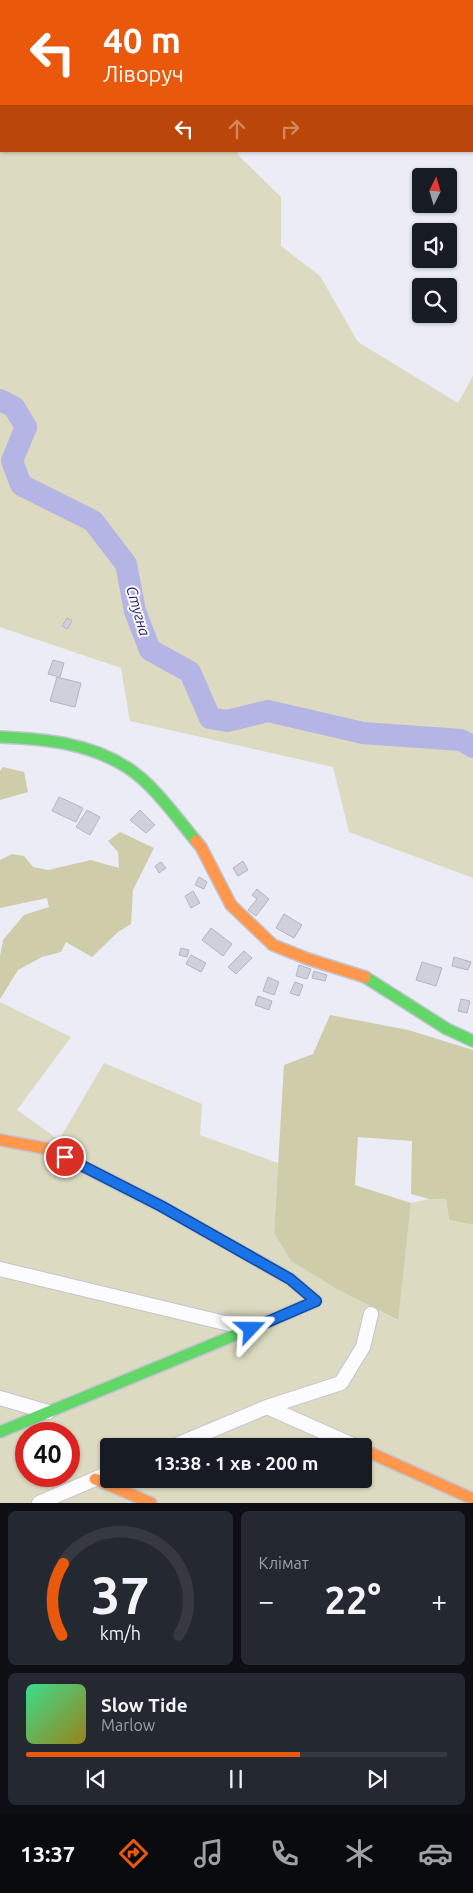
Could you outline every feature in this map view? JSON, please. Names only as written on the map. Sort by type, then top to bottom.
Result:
[{"type":"street","points":[[0,737],[40,739],[89,748],[129,768],[156,793],[201,847],[231,905],[273,946],[308,959],[362,974],[448,1029],[473,1041]]},
{"type":"street","points":[[0,1140],[49,1149],[97,1173],[290,1279],[316,1301],[0,1432]]},
{"type":"street","points":[[0,1269],[251,1329]]},
{"type":"street","points":[[194,1438],[267,1407],[341,1383],[363,1348],[371,1314]]},
{"type":"street","points":[[0,1398],[48,1412]]},
{"type":"street","points":[[267,1407],[337,1438]]},
{"type":"street","points":[[372,1454],[473,1499]]},
{"type":"street","points":[[39,1503],[100,1477]]},
{"type":"street","points":[[95,1479],[151,1503]]},
{"type":"shaded area","points":[[0,152],[238,152],[237,154],[281,197],[281,246],[320,276],[358,342],[458,403],[473,376],[473,878],[349,832],[333,767],[130,721],[121,668],[0,627]]},
{"type":"shaded area","points":[[3,767],[24,772],[28,792],[0,800],[0,771]]},
{"type":"shaded area","points":[[120,832],[154,848],[133,890],[131,924],[118,932],[92,957],[66,942],[61,952],[42,957],[18,970],[0,999],[0,956],[3,940],[24,915],[49,907],[47,898],[0,908],[0,860],[12,854],[24,856],[33,867],[48,870],[91,860],[119,868],[118,852],[108,841]]},
{"type":"shaded area","points":[[0,1002],[71,1037],[17,1110],[59,1140],[104,1063],[202,1104],[200,1135],[278,1163],[274,1233],[291,1261],[340,1291],[397,1320],[411,1203],[429,1199],[446,1199],[449,1220],[473,1225],[473,1503],[0,1503]]},
{"type":"shaded area","points":[[330,1015],[408,1030],[473,1050],[473,1225],[449,1220],[446,1199],[429,1199],[411,1194],[412,1141],[358,1137],[355,1185],[411,1203],[398,1320],[340,1291],[291,1261],[274,1233],[284,1065],[313,1054]]},
{"type":"building","points":[[67,618],[72,621],[67,629],[62,626]]},
{"type":"building","points":[[53,660],[64,663],[60,677],[48,674]]},
{"type":"building","points":[[57,677],[81,683],[75,707],[50,701]]},
{"type":"building","points":[[59,797],[83,808],[76,822],[52,811]]},
{"type":"building","points":[[87,810],[100,817],[90,835],[76,827]]},
{"type":"building","points":[[140,810],[155,825],[146,833],[130,820]]},
{"type":"building","points":[[243,861],[248,870],[238,876],[233,868]]},
{"type":"building","points":[[161,862],[166,868],[159,873],[155,866]]},
{"type":"building","points":[[199,877],[207,882],[204,889],[195,885]]},
{"type":"building","points":[[257,889],[269,899],[256,916],[248,910],[257,899],[252,895]]},
{"type":"building","points":[[193,891],[200,903],[191,908],[185,896]]},
{"type":"building","points":[[284,914],[302,925],[294,938],[276,928]]},
{"type":"building","points":[[211,928],[232,944],[223,956],[202,940]]},
{"type":"building","points":[[181,948],[189,950],[187,957],[179,955]]},
{"type":"building","points":[[244,951],[252,958],[236,974],[228,967]]},
{"type":"building","points":[[191,955],[206,963],[201,972],[186,964]]},
{"type":"building","points":[[454,957],[471,962],[468,970],[452,966]]},
{"type":"building","points":[[422,962],[442,968],[436,986],[416,980]]},
{"type":"building","points":[[299,965],[311,969],[307,979],[296,976]]},
{"type":"building","points":[[314,971],[327,975],[325,981],[312,978]]},
{"type":"building","points":[[268,977],[279,982],[274,995],[263,991]]},
{"type":"building","points":[[295,982],[303,985],[299,996],[290,993]]},
{"type":"building","points":[[258,996],[272,1001],[269,1010],[255,1005]]},
{"type":"building","points":[[461,999],[470,1001],[467,1013],[458,1011]]},
{"type":"waterway","name":"Стугна","points":[[0,400],[14,407],[26,427],[12,461],[21,485],[93,521],[126,564],[135,611],[150,650],[190,672],[210,718],[227,721],[268,711],[363,733],[461,740],[473,747]]},
{"type":"traffic: fast","points":[[0,737],[34,739],[67,744],[98,753],[113,760],[128,768],[146,783],[196,841]]},
{"type":"traffic: fast","points":[[365,977],[447,1029],[473,1041]]},
{"type":"traffic: fast","points":[[0,1432],[269,1321]]},
{"type":"traffic: slow","points":[[196,841],[201,847],[231,905],[273,945],[308,959],[365,977]]},
{"type":"traffic: slow","points":[[0,1140],[49,1149],[161,1206],[290,1279],[316,1301],[269,1321]]},
{"type":"traffic: slow","points":[[372,1454],[473,1499]]},
{"type":"traffic: slow","points":[[95,1479],[151,1503]]},
{"type":"route","points":[[65,1157],[161,1206],[290,1279],[316,1301],[251,1329]]}]
